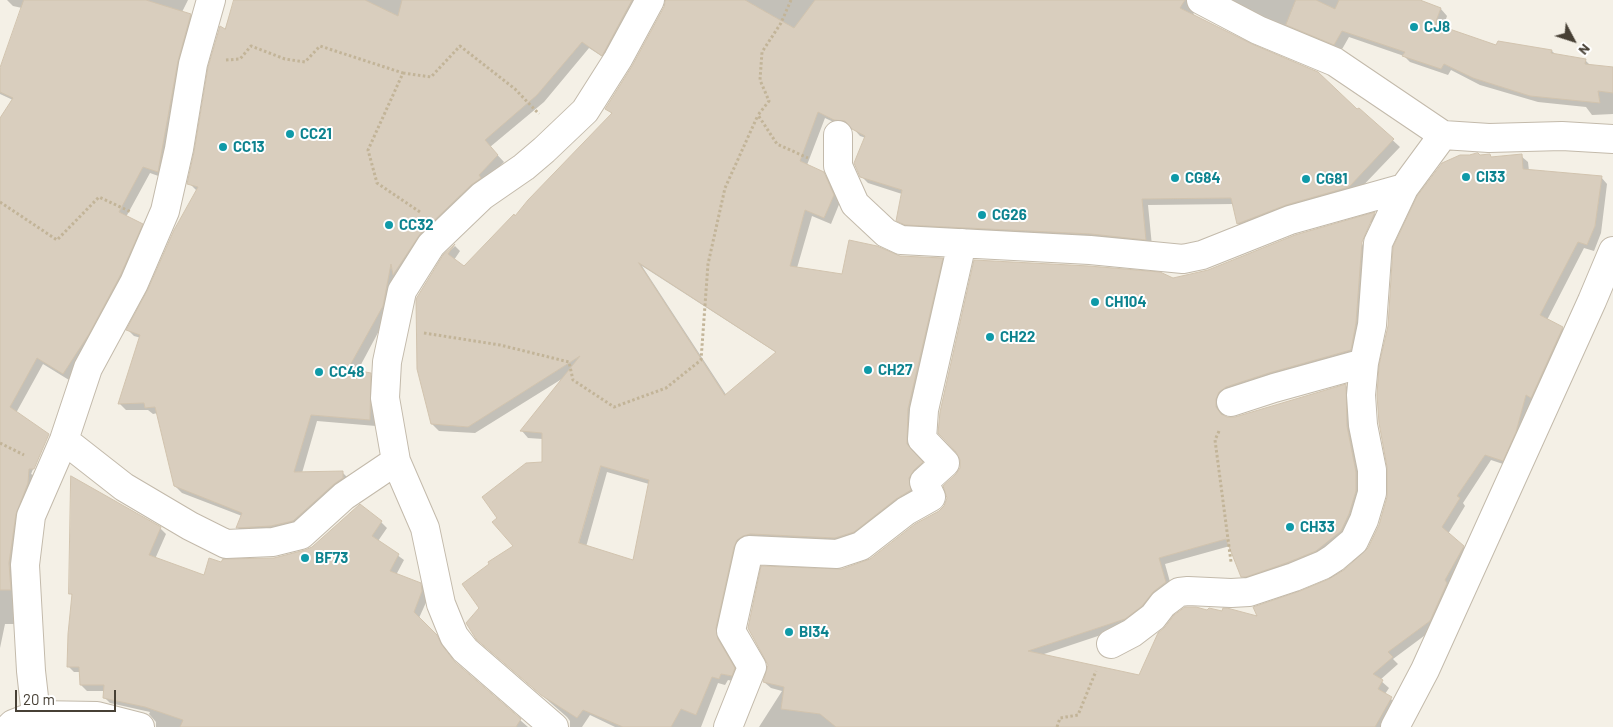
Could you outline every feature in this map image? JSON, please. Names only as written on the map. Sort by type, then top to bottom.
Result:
[{"type":"street","points":[[36,715],[31,671],[25,565],[31,516],[64,440],[88,368],[134,283],[165,212],[179,148],[193,64],[211,0]]},
{"type":"street","points":[[554,727],[465,650],[454,636],[441,604],[425,528],[396,461],[384,398],[387,362],[402,291],[431,246],[482,196],[524,167],[584,111],[618,59],[650,0]]},
{"type":"street","points":[[1201,0],[1258,30],[1335,62],[1443,135],[1489,138],[1562,136],[1613,139]]},
{"type":"street","points":[[838,135],[838,166],[855,204],[886,233],[901,240],[1120,252],[1183,259],[1202,255],[1290,220],[1404,188]]},
{"type":"street","points":[[1112,644],[1132,633],[1153,617],[1163,604],[1179,592],[1249,592],[1324,565],[1354,541],[1364,520],[1372,493],[1372,470],[1363,425],[1360,396],[1364,363],[1372,325],[1378,243],[1404,188],[1443,135]]},
{"type":"street","points":[[728,727],[752,667],[731,631],[749,550],[837,554],[861,546],[906,511],[931,497],[924,482],[945,463],[922,439],[924,410],[962,243]]},
{"type":"street","points":[[1395,727],[1433,652],[1613,251]]},
{"type":"street","points":[[1231,402],[1364,363]]},
{"type":"street","points":[[64,440],[124,487],[190,526],[226,544],[272,542],[301,535],[344,496],[396,461]]},
{"type":"street","points":[[10,727],[36,715],[97,716],[140,727]]},
{"type":"path","points":[[421,332],[500,344],[569,362],[573,380],[614,407],[666,388],[701,360],[708,264],[725,188],[758,115],[769,101],[760,80],[762,52],[781,23],[791,0]]},
{"type":"path","points":[[193,64],[240,58],[251,46],[284,59],[305,62],[320,46],[404,74],[431,77],[460,46],[515,89],[560,135]]},
{"type":"path","points":[[404,74],[368,150],[377,183],[447,230]]},
{"type":"path","points":[[758,115],[777,144],[822,165],[838,166]]},
{"type":"path","points":[[0,202],[57,240],[99,196],[159,225]]},
{"type":"path","points":[[1231,402],[1215,440],[1231,564],[1231,593]]},
{"type":"path","points":[[1057,727],[1060,718],[1078,715],[1099,665],[1112,644]]},
{"type":"building","points":[[24,0],[146,0],[191,14],[178,61],[158,172],[143,167],[119,212],[143,224],[120,276],[89,334],[63,374],[37,358],[10,407],[49,434],[34,469],[29,469],[28,483],[16,514],[9,563],[11,590],[0,590],[0,118],[13,98],[0,92],[0,68]]},
{"type":"building","points":[[234,0],[365,0],[398,16],[402,0],[632,0],[602,56],[582,42],[537,95],[485,140],[498,155],[479,175],[481,178],[471,185],[420,234],[393,275],[391,264],[383,306],[348,369],[371,373],[370,420],[311,415],[294,472],[343,471],[343,478],[293,521],[271,526],[236,528],[242,513],[174,486],[155,407],[145,408],[144,403],[118,404],[140,335],[126,330],[148,289],[174,230],[198,187],[187,184],[208,67],[220,26],[225,29]]},
{"type":"building","points":[[666,0],[745,0],[794,28],[815,0],[1185,0],[1180,8],[1252,44],[1318,72],[1357,109],[1359,108],[1394,139],[1349,187],[1286,205],[1237,224],[1231,198],[1142,199],[1146,240],[1091,234],[905,225],[896,221],[902,190],[860,177],[854,163],[865,136],[852,129],[845,121],[834,120],[818,112],[800,161],[824,172],[834,195],[824,218],[805,210],[790,266],[842,274],[849,240],[877,246],[900,256],[943,258],[908,409],[907,444],[923,462],[914,470],[909,478],[911,490],[896,499],[854,532],[835,538],[750,534],[737,540],[716,628],[718,639],[735,668],[732,676],[721,674],[719,679],[712,677],[696,715],[681,709],[671,727],[623,727],[583,710],[577,718],[541,695],[476,639],[466,623],[479,608],[462,584],[489,564],[488,562],[513,546],[492,522],[497,518],[482,497],[526,463],[542,462],[542,433],[520,431],[580,356],[468,427],[431,424],[417,369],[416,299],[443,255],[455,244],[448,254],[464,266],[514,214],[515,216],[528,200],[612,113],[605,109],[632,66]],"holes":[[[639,263],[776,352],[725,395]],[[601,466],[649,480],[633,560],[579,543]]]},
{"type":"building","points":[[1296,0],[1316,0],[1335,9],[1339,0],[1420,0],[1441,8],[1435,24],[1496,45],[1498,41],[1552,50],[1551,53],[1586,59],[1585,64],[1613,67],[1613,93],[1598,91],[1600,103],[1530,96],[1473,78],[1444,64],[1441,69],[1402,56],[1405,52],[1342,31],[1334,45],[1286,25]]},
{"type":"building","points":[[1478,153],[1480,155],[1490,154],[1491,157],[1522,154],[1523,169],[1602,176],[1595,226],[1587,245],[1578,242],[1540,315],[1563,327],[1531,398],[1526,395],[1516,432],[1503,461],[1485,455],[1457,496],[1460,498],[1442,527],[1464,546],[1445,580],[1447,583],[1430,621],[1388,652],[1393,657],[1373,674],[1383,680],[1378,689],[1392,697],[1375,727],[836,727],[820,714],[781,709],[784,687],[763,682],[768,665],[748,628],[761,566],[842,569],[870,559],[915,524],[939,511],[944,506],[947,498],[943,486],[960,468],[960,460],[956,452],[938,433],[940,412],[974,260],[1160,272],[1173,278],[1208,270],[1295,235],[1375,212],[1362,242],[1356,323],[1351,350],[1226,387],[1219,392],[1216,399],[1216,407],[1221,414],[1227,417],[1235,417],[1346,384],[1347,426],[1356,472],[1356,491],[1349,514],[1341,531],[1316,551],[1246,577],[1241,577],[1226,539],[1159,558],[1166,582],[1153,592],[1142,606],[1125,619],[1028,651],[1139,675],[1158,633],[1174,615],[1185,607],[1207,610],[1209,608],[1222,611],[1223,608],[1227,608],[1257,616],[1253,607],[1300,591],[1329,579],[1344,570],[1368,548],[1379,525],[1387,497],[1387,467],[1379,423],[1377,395],[1379,365],[1388,326],[1393,247],[1417,196],[1442,163],[1460,155]]},
{"type":"building","points":[[71,476],[161,527],[149,555],[204,575],[209,558],[221,562],[223,559],[274,558],[312,547],[360,504],[382,521],[372,536],[399,554],[390,571],[421,583],[422,591],[414,612],[437,635],[455,662],[521,719],[516,727],[180,727],[183,720],[145,707],[103,698],[104,685],[80,685],[79,667],[67,667],[72,594],[69,594]]},
{"type":"place","name":"CJ8","points":[[1414,27]]},
{"type":"place","name":"CC21","points":[[290,134]]},
{"type":"place","name":"CC13","points":[[223,147]]},
{"type":"place","name":"CI33","points":[[1466,177]]},
{"type":"place","name":"CG84","points":[[1175,178]]},
{"type":"place","name":"CG81","points":[[1306,179]]},
{"type":"place","name":"CG26","points":[[982,215]]},
{"type":"place","name":"CC32","points":[[389,225]]},
{"type":"place","name":"CH104","points":[[1095,302]]},
{"type":"place","name":"CH22","points":[[990,337]]},
{"type":"place","name":"CH27","points":[[868,370]]},
{"type":"place","name":"CC48","points":[[319,372]]},
{"type":"place","name":"CH33","points":[[1290,527]]},
{"type":"place","name":"BF73","points":[[305,558]]},
{"type":"place","name":"BI34","points":[[789,632]]}]
